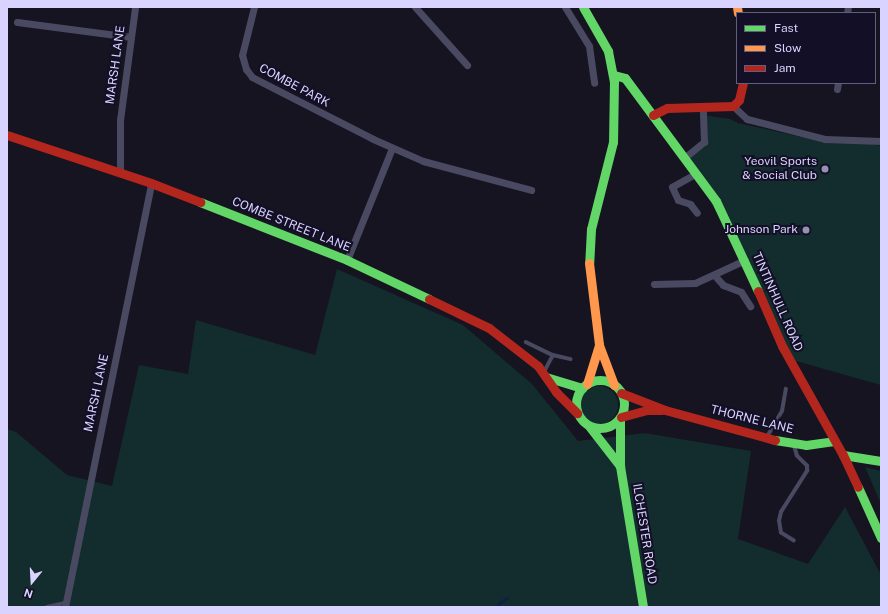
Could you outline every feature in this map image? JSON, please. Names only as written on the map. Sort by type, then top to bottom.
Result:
[{"type":"main road","points":[[583,7],[605,44],[614,75],[616,109],[613,142],[589,241],[589,271],[599,344],[614,385],[621,393],[624,403],[621,417],[609,427],[589,426],[577,413],[576,402],[585,386],[599,344]]},
{"type":"main road","name":"TINTINHULL ROAD","points":[[614,75],[624,78],[716,201],[745,260],[782,346],[843,455],[881,538]]},
{"type":"main road","points":[[653,115],[667,108],[733,106],[739,100],[742,84]]},
{"type":"main road","name":"COMBE STREET LANE","points":[[7,135],[151,183],[347,260],[489,328],[518,348],[538,366],[556,392],[577,413]]},
{"type":"main road","points":[[544,375],[585,386],[598,380],[614,385]]},
{"type":"main road","name":"THORNE LANE","points":[[621,393],[666,410],[766,438],[794,443],[817,444],[834,441]]},
{"type":"main road","name":"THORNE LANE","points":[[621,417],[647,410],[666,410]]},
{"type":"main road","name":"ILCHESTER ROAD","points":[[621,417],[620,466],[643,607]]},
{"type":"main road","name":"ILCHESTER ROAD","points":[[589,426],[620,466]]},
{"type":"main road","points":[[843,455],[881,461]]},
{"type":"street","name":"MARSH LANE","points":[[120,173],[120,120],[135,7]]},
{"type":"street","name":"COMBE PARK","points":[[254,7],[242,55],[244,66],[252,77],[392,148],[423,161],[531,190]]},
{"type":"street","points":[[414,7],[467,65]]},
{"type":"street","points":[[565,7],[589,46],[594,83]]},
{"type":"street","points":[[17,22],[131,37]]},
{"type":"street","points":[[733,106],[747,119],[825,139],[858,138],[881,141]]},
{"type":"street","points":[[684,158],[704,142],[703,108]]},
{"type":"street","points":[[347,260],[392,148]]},
{"type":"street","points":[[696,174],[672,188],[678,200],[690,204],[697,213]]},
{"type":"street","name":"MARSH LANE","points":[[66,605],[151,183]]},
{"type":"street","points":[[654,284],[695,283],[715,276],[745,260]]},
{"type":"street","points":[[715,276],[723,285],[741,292],[750,306]]},
{"type":"lane","points":[[526,342],[553,355],[572,359]]},
{"type":"lane","points":[[544,375],[553,355]]},
{"type":"lane","points":[[766,438],[782,411],[786,389]]},
{"type":"lane","points":[[794,443],[797,456],[807,466],[807,471],[781,512],[779,521],[782,533],[794,541]]},
{"type":"lane","points":[[47,607],[66,605]]},
{"type":"green space","name":"Johnson Park","points":[[703,115],[730,119],[738,123],[801,137],[862,142],[881,146],[881,385],[789,359],[745,260],[684,158],[704,142]]},
{"type":"green space","points":[[337,269],[463,325],[532,384],[578,441],[645,433],[751,451],[738,539],[808,564],[845,507],[881,575],[881,607],[7,607],[7,429],[16,432],[67,475],[112,486],[139,365],[188,374],[196,320],[315,355]]},
{"type":"green space","points":[[599,386],[609,389],[615,395],[618,405],[615,415],[609,421],[599,424],[589,421],[583,415],[580,405],[583,395],[589,389]]},
{"type":"green space","points":[[865,467],[881,471],[881,504]]},
{"type":"waterway","points":[[497,607],[499,603],[507,598]]},
{"type":"traffic: fast","points":[[583,7],[608,51],[614,81],[613,142],[591,229],[589,263]]},
{"type":"traffic: fast","points":[[614,75],[625,78],[716,201],[758,291]]},
{"type":"traffic: fast","points":[[200,202],[347,260],[429,299]]},
{"type":"traffic: fast","points":[[546,377],[582,388]]},
{"type":"traffic: fast","points":[[595,380],[605,380],[617,387],[624,399],[624,404],[624,409],[617,421],[605,428],[595,428],[587,424],[580,417],[576,409],[576,399],[580,391],[587,384],[595,380]]},
{"type":"traffic: fast","points":[[620,418],[620,466],[643,607]]},
{"type":"traffic: fast","points":[[589,426],[620,466]]},
{"type":"traffic: fast","points":[[775,440],[806,445],[834,441]]},
{"type":"traffic: fast","points":[[843,455],[881,461]]},
{"type":"traffic: fast","points":[[858,487],[881,538]]},
{"type":"traffic: slow","points":[[737,7],[738,12]]},
{"type":"traffic: slow","points":[[589,263],[599,345],[614,385]]},
{"type":"traffic: slow","points":[[587,384],[599,345]]},
{"type":"traffic: jam","points":[[653,115],[667,108],[733,106],[739,100],[743,84]]},
{"type":"traffic: jam","points":[[7,135],[151,183],[200,202]]},
{"type":"traffic: jam","points":[[758,291],[782,346],[843,455],[858,487]]},
{"type":"traffic: jam","points":[[429,299],[489,328],[538,366],[556,392],[577,413]]},
{"type":"traffic: jam","points":[[621,393],[665,410],[775,440]]},
{"type":"traffic: jam","points":[[621,417],[647,410],[661,410]]},
{"type":"place","name":"Yeovil Sports & Social Club","points":[[825,169]]},
{"type":"place","name":"Johnson Park","points":[[806,230]]}]
